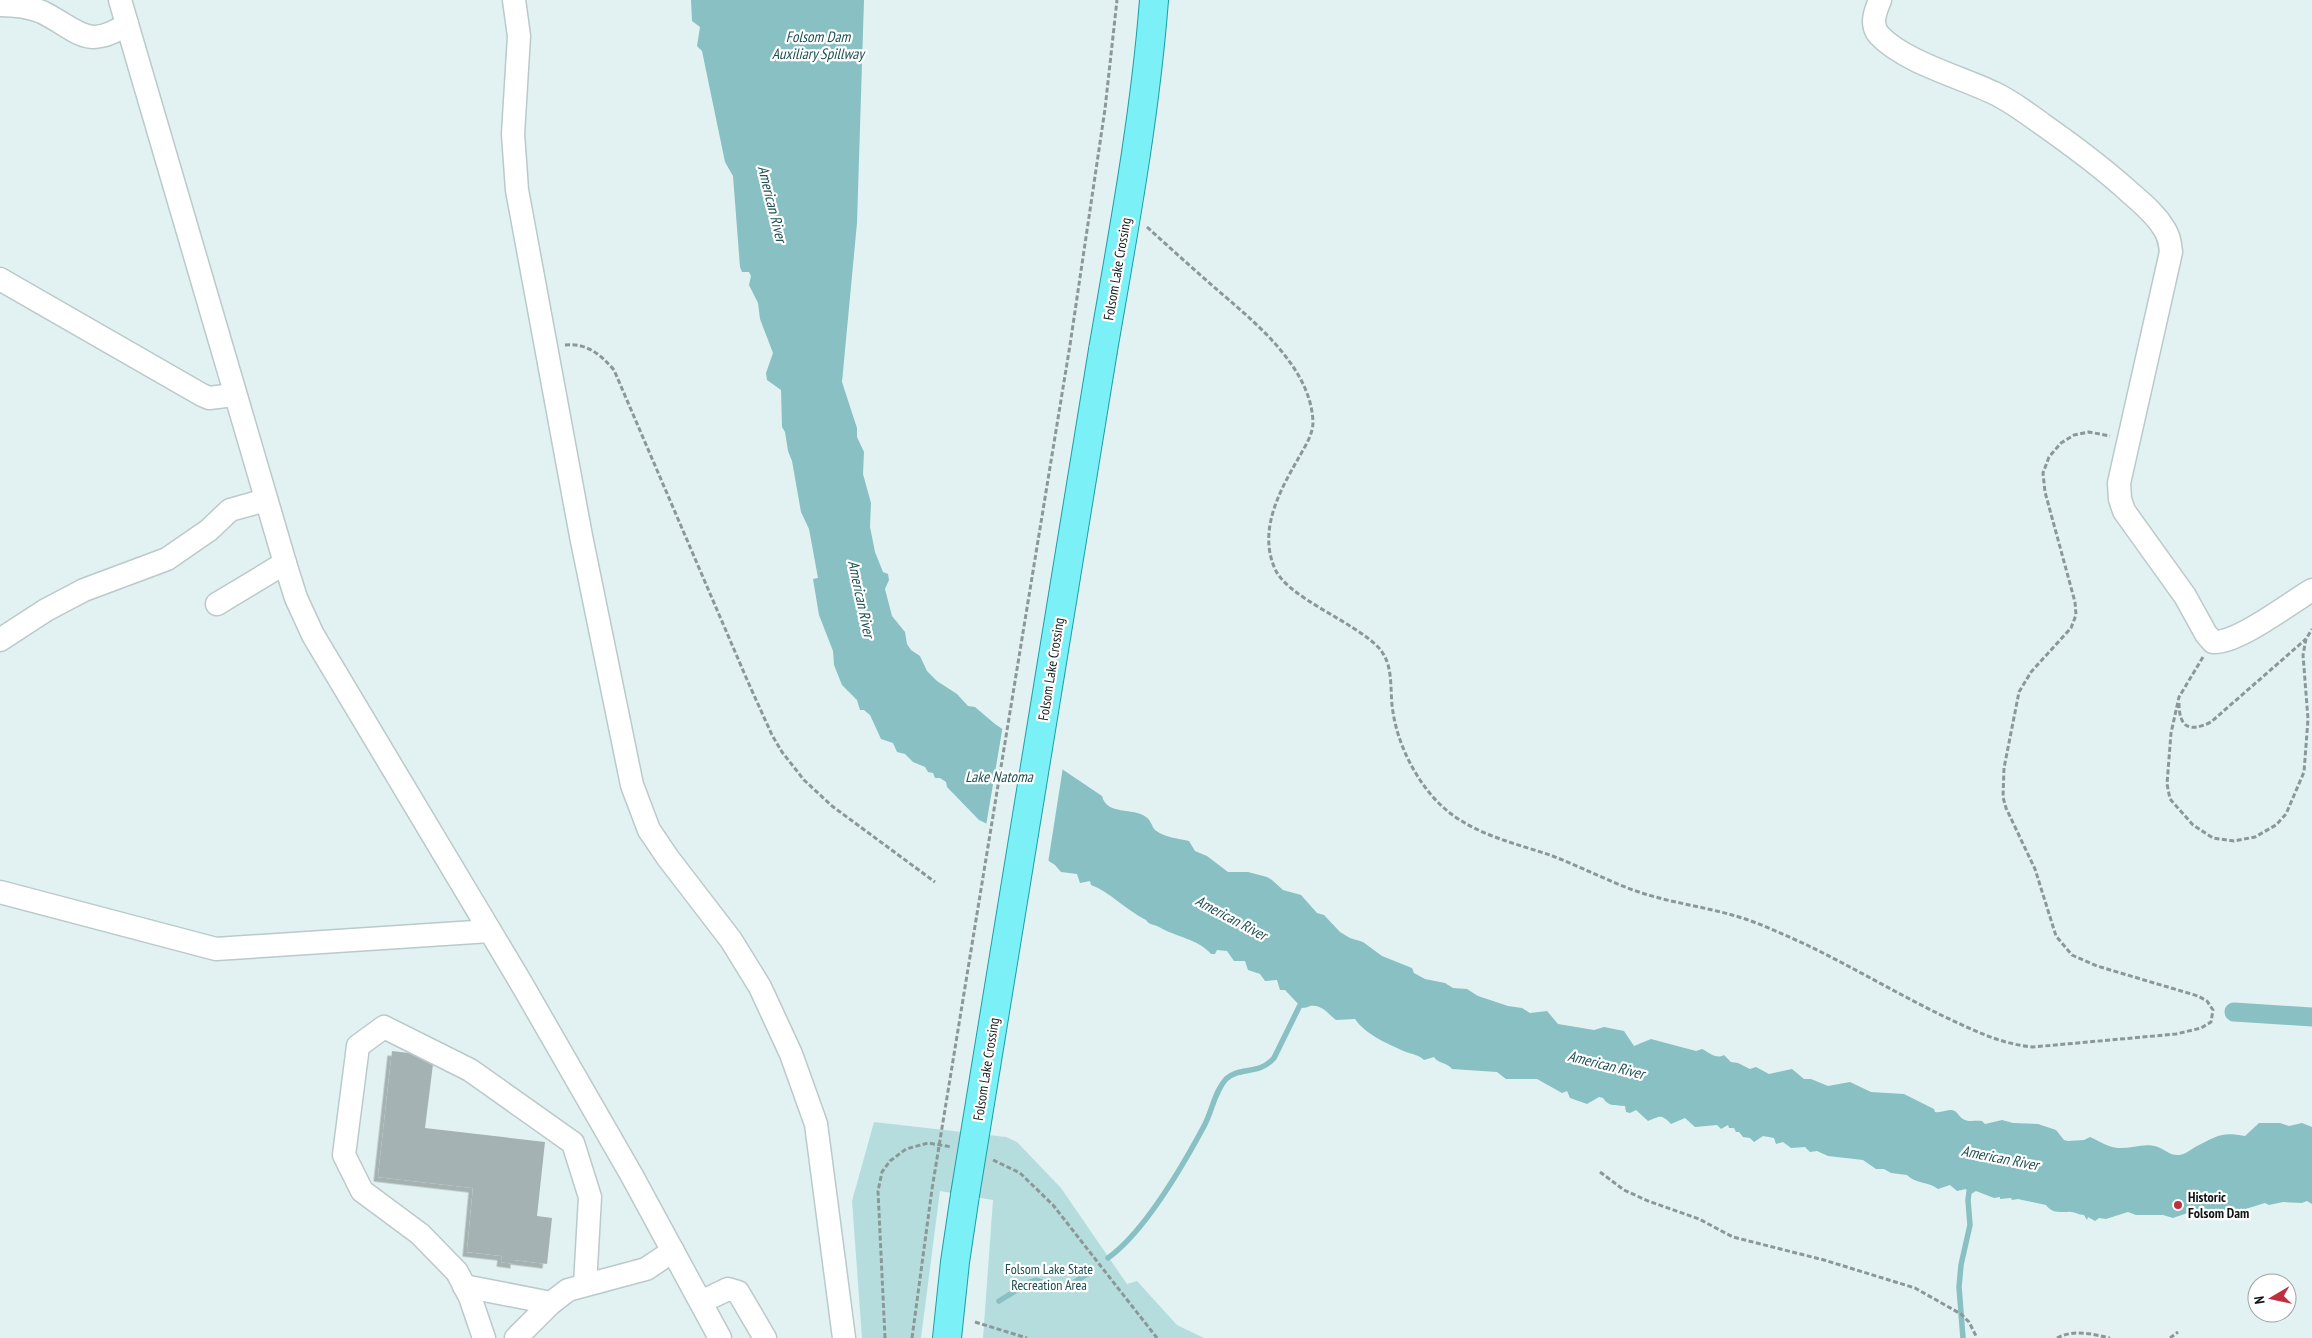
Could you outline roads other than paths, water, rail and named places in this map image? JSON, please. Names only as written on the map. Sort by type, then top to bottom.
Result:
[{"type":"main road","name":"Folsom Lake Crossing","points":[[947,1338],[955,1262],[965,1195],[1127,209],[1145,87],[1154,0]]},
{"type":"lane","points":[[120,0],[234,395],[296,598],[313,635],[490,931],[673,1251],[720,1338]]},
{"type":"lane","points":[[514,0],[519,36],[513,134],[517,190],[581,536],[632,785],[649,830],[731,940],[760,987],[790,1054],[816,1124],[844,1338]]},
{"type":"lane","points":[[0,5],[41,12],[75,32],[93,38],[111,35],[127,24]]},
{"type":"lane","points":[[1877,6],[1874,26],[1878,34],[1890,45],[1921,62],[1996,94],[2031,116],[2093,159],[2153,213],[2164,228],[2170,241],[2171,252],[2127,442],[2119,483],[2120,499],[2124,511],[2185,596],[2206,634],[2213,642],[2221,643],[2244,633],[2312,590]]},
{"type":"lane","points":[[0,279],[202,395],[209,398],[234,395]]},
{"type":"lane","points":[[0,640],[46,610],[84,590],[167,559],[209,530],[230,510],[266,500]]},
{"type":"lane","points":[[217,604],[285,563]]},
{"type":"lane","points":[[0,892],[216,949],[490,931]]},
{"type":"lane","points":[[484,1338],[464,1286],[456,1272],[420,1234],[362,1191],[344,1155],[358,1046],[384,1027],[470,1070],[573,1142],[590,1196],[585,1285]]},
{"type":"lane","points":[[516,1338],[551,1303],[568,1290],[646,1269],[673,1251]]},
{"type":"lane","points":[[464,1286],[551,1303]]},
{"type":"lane","points":[[701,1302],[728,1289],[738,1292],[764,1338]]},
{"type":"water","name":"Lake Natoma","points":[[691,0],[864,0],[857,223],[842,382],[857,428],[857,437],[864,452],[863,474],[871,503],[870,527],[875,552],[883,572],[888,574],[889,580],[885,589],[892,616],[905,632],[907,644],[911,650],[920,656],[927,671],[937,681],[957,694],[968,706],[975,707],[995,724],[1102,796],[1109,806],[1141,814],[1149,820],[1159,833],[1189,841],[1195,851],[1207,856],[1228,872],[1248,872],[1267,877],[1283,890],[1301,895],[1317,913],[1324,915],[1340,932],[1350,938],[1363,942],[1382,956],[1412,968],[1414,973],[1425,979],[1445,983],[1453,988],[1467,989],[1478,996],[1508,1006],[1522,1008],[1530,1013],[1547,1011],[1558,1024],[1594,1030],[1604,1027],[1624,1031],[1634,1046],[1651,1039],[1696,1051],[1702,1049],[1718,1057],[1724,1055],[1731,1062],[1750,1069],[1756,1067],[1769,1074],[1792,1069],[1804,1079],[1811,1079],[1828,1086],[1850,1082],[1871,1092],[1904,1094],[1934,1109],[1935,1112],[1952,1110],[1967,1121],[1982,1121],[1985,1124],[2002,1120],[2013,1123],[2038,1124],[2056,1130],[2064,1140],[2068,1141],[2084,1140],[2090,1137],[2114,1147],[2153,1146],[2171,1154],[2179,1155],[2221,1135],[2245,1136],[2259,1123],[2280,1123],[2289,1126],[2302,1123],[2312,1127],[2312,1204],[2307,1201],[2302,1203],[2283,1202],[2269,1205],[2265,1203],[2214,1216],[2196,1210],[2173,1218],[2163,1215],[2136,1215],[2128,1212],[2106,1219],[2099,1218],[2095,1221],[2088,1217],[2087,1220],[2084,1215],[2072,1212],[2056,1212],[2046,1205],[2018,1199],[1994,1198],[1976,1191],[1971,1194],[1966,1189],[1957,1191],[1950,1185],[1938,1189],[1914,1180],[1907,1175],[1891,1173],[1884,1169],[1876,1169],[1863,1160],[1828,1156],[1817,1151],[1810,1152],[1805,1147],[1791,1148],[1783,1142],[1776,1144],[1774,1138],[1763,1136],[1754,1142],[1750,1138],[1743,1137],[1734,1128],[1729,1128],[1728,1125],[1721,1129],[1717,1125],[1695,1127],[1685,1118],[1671,1124],[1661,1117],[1648,1121],[1636,1110],[1630,1113],[1626,1112],[1625,1106],[1610,1104],[1603,1098],[1599,1097],[1587,1104],[1570,1098],[1567,1091],[1562,1093],[1537,1079],[1506,1079],[1497,1072],[1452,1069],[1434,1057],[1424,1060],[1385,1042],[1365,1030],[1355,1019],[1336,1020],[1318,1006],[1302,1008],[1285,990],[1280,990],[1277,980],[1265,981],[1260,974],[1248,970],[1245,961],[1234,961],[1227,951],[1217,950],[1215,954],[1211,954],[1200,945],[1150,924],[1105,892],[1091,885],[1090,881],[1080,883],[1077,874],[1061,872],[1055,865],[1004,832],[979,820],[947,787],[946,782],[940,778],[935,778],[933,773],[928,772],[925,767],[913,762],[905,754],[897,752],[893,743],[881,739],[870,715],[864,710],[860,710],[857,700],[842,685],[834,665],[833,651],[819,615],[813,579],[818,578],[809,529],[801,512],[792,461],[782,427],[781,390],[767,380],[766,373],[773,353],[760,319],[758,303],[749,285],[751,276],[749,272],[742,272],[740,267],[733,176],[725,162],[702,51],[697,46],[700,27],[692,21]]},
{"type":"waterway","points":[[1108,1258],[1122,1247],[1161,1198],[1203,1128],[1222,1084],[1231,1075],[1262,1067],[1274,1058],[1303,999]]},
{"type":"waterway","points":[[2234,1012],[2312,1017]]},
{"type":"waterway","points":[[1963,1338],[1959,1287],[1961,1265],[1970,1225],[1968,1200],[1970,1184]]},
{"type":"waterway","points":[[999,1301],[1036,1280],[1057,1287],[1067,1287],[1089,1273]]},
{"type":"place","name":"Historic Folsom Dam","points":[[2178,1205]]},
{"type":"water label","name":"Folsom Dam Auxiliary Spillway","points":[[818,46]]},
{"type":"water label","name":"American River","points":[[772,204]]},
{"type":"water label","name":"American River","points":[[861,599]]},
{"type":"water label","name":"American River","points":[[1231,918]]},
{"type":"water label","name":"American River","points":[[1606,1065]]},
{"type":"water label","name":"American River","points":[[2000,1158]]},
{"type":"park label","name":"Folsom Lake State Recreation Area","points":[[1049,1278]]}]
